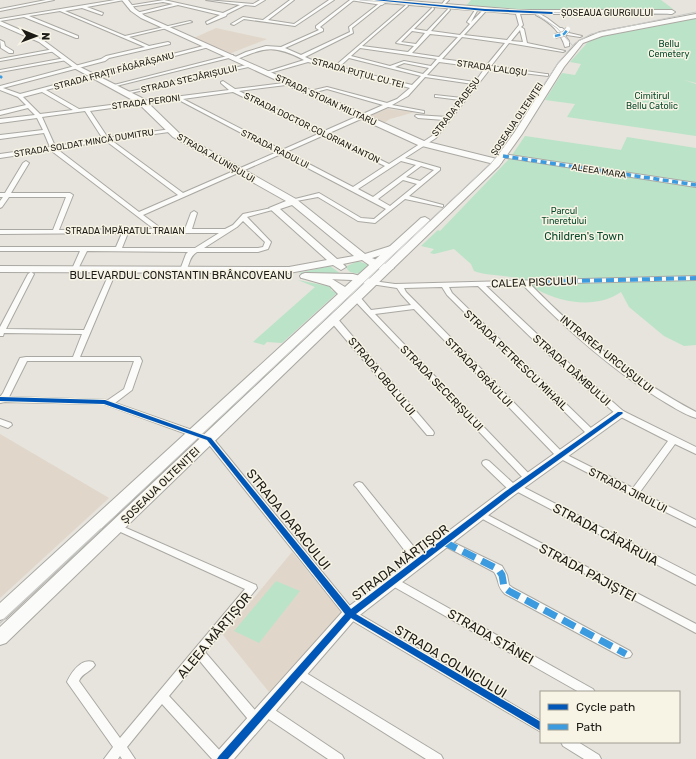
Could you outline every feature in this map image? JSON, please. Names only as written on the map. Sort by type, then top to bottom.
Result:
[{"type":"main road","name":"ȘOSEAUA GIURGIULUI","points":[[352,0],[411,3],[433,8],[537,14],[547,16],[644,15],[659,20]]},
{"type":"main road","name":"ȘOSEAUA GIURGIULUI","points":[[379,1],[559,13],[676,12]]},
{"type":"main road","points":[[684,11],[696,11]]},
{"type":"main road","name":"ȘOSEAUA OLTENIȚEI","points":[[361,280],[388,268],[499,158],[554,75],[580,42],[597,34],[696,11]]},
{"type":"main road","name":"ȘOSEAUA OLTENIȚEI","points":[[528,102],[565,48],[580,36],[659,20],[696,16]]},
{"type":"main road","name":"ȘOSEAUA OLTENIȚEI","points":[[0,613],[334,320],[361,280],[376,265],[441,206],[499,158],[500,144]]},
{"type":"main road","points":[[306,276],[337,285],[350,297]]},
{"type":"main road","name":"ȘOSEAUA OLTENIȚEI","points":[[0,638],[117,527],[201,437],[350,297]]},
{"type":"street","points":[[33,0],[45,1]]},
{"type":"street","points":[[0,10],[52,0]]},
{"type":"street","points":[[91,0],[98,4]]},
{"type":"street","points":[[0,20],[124,0]]},
{"type":"street","name":"STRADA STOIAN MILITARU","points":[[124,0],[137,14],[166,28],[292,83],[424,144],[499,158]]},
{"type":"street","points":[[208,0],[256,5],[263,0]]},
{"type":"street","points":[[264,21],[292,0]]},
{"type":"street","points":[[233,24],[243,18],[293,25],[332,0]]},
{"type":"street","points":[[112,86],[233,57],[269,46],[282,48],[322,30],[317,27],[352,0]]},
{"type":"street","points":[[442,6],[447,0]]},
{"type":"street","points":[[130,6],[161,1],[225,15]]},
{"type":"street","points":[[303,56],[352,32],[350,28],[379,1]]},
{"type":"street","points":[[335,68],[411,3]]},
{"type":"street","points":[[207,23],[244,4]]},
{"type":"street","points":[[137,14],[178,5]]},
{"type":"street","points":[[82,7],[102,14]]},
{"type":"street","points":[[418,45],[398,43],[433,8]]},
{"type":"street","points":[[410,53],[449,9]]},
{"type":"street","points":[[60,10],[148,47]]},
{"type":"street","points":[[473,24],[469,22],[475,11]]},
{"type":"street","points":[[138,215],[389,105],[403,97],[483,12]]},
{"type":"street","points":[[518,14],[521,25],[519,28],[522,29],[525,44]]},
{"type":"street","points":[[24,16],[77,37]]},
{"type":"street","points":[[411,30],[565,48],[566,40],[547,16]]},
{"type":"street","points":[[547,16],[566,34],[580,36]]},
{"type":"street","points":[[125,37],[190,22]]},
{"type":"street","name":"STRADA ALUNIȘULUI","points":[[0,23],[38,40],[54,50],[76,68],[143,102],[169,130],[237,171],[293,201],[364,257],[376,265],[388,268]]},
{"type":"street","name":"STRADA PADEȘU","points":[[354,189],[438,134],[462,99],[519,28]]},
{"type":"street","points":[[555,36],[564,34],[568,29]]},
{"type":"street","points":[[0,41],[3,47],[11,52]]},
{"type":"street","points":[[0,87],[76,68],[103,60],[108,57],[168,43]]},
{"type":"street","name":"STRADA FRAȚII FĂGĂRĂȘANU","points":[[20,96],[207,46]]},
{"type":"street","name":"STRADA LALOȘU","points":[[359,47],[410,53],[439,59],[546,75]]},
{"type":"street","name":"STRADA PUȚUL CU TEI","points":[[282,48],[303,56],[308,60],[413,88]]},
{"type":"street","points":[[0,60],[54,50]]},
{"type":"street","points":[[348,57],[423,75],[475,83]]},
{"type":"street","points":[[0,71],[65,59]]},
{"type":"street","points":[[268,73],[308,60]]},
{"type":"street","points":[[391,67],[404,62],[431,67]]},
{"type":"street","name":"STRADA STEJĂRIȘULUI","points":[[126,93],[250,65]]},
{"type":"street","name":"STRADA DOCTOR COLORIAN ANTON","points":[[223,82],[234,91],[389,166]]},
{"type":"street","name":"STRADA PERONI","points":[[0,121],[292,83]]},
{"type":"street","points":[[0,87],[20,96],[39,116],[52,147],[160,231]]},
{"type":"street","points":[[312,92],[327,88],[447,120]]},
{"type":"street","points":[[42,90],[79,111]]},
{"type":"street","points":[[437,96],[462,99]]},
{"type":"street","name":"STRADA RADULUI","points":[[177,98],[390,208]]},
{"type":"street","points":[[0,113],[30,106]]},
{"type":"street","points":[[87,110],[106,139],[182,195]]},
{"type":"street","name":"STRADA SOLDAT MINCĂ DUMITRU","points":[[0,156],[169,130]]},
{"type":"street","points":[[0,137],[45,131]]},
{"type":"street","name":"ALEEA MARA","points":[[499,158],[696,181]]},
{"type":"street","name":"ALEEA MARA","points":[[499,158],[696,186]]},
{"type":"street","points":[[193,251],[238,224],[243,217],[250,213],[274,208],[293,201],[319,195],[360,220],[366,222],[375,221],[438,168],[401,159]]},
{"type":"street","points":[[0,206],[4,195],[26,163]]},
{"type":"street","points":[[373,200],[420,164]]},
{"type":"street","points":[[401,178],[422,183]]},
{"type":"street","points":[[4,195],[70,195],[55,232]]},
{"type":"street","points":[[404,197],[441,206]]},
{"type":"street","points":[[274,208],[337,263],[361,280]]},
{"type":"street","points":[[188,231],[194,213]]},
{"type":"street","points":[[0,249],[193,251],[258,250],[266,248],[268,242],[243,217]]},
{"type":"street","points":[[118,250],[126,231]]},
{"type":"street","name":"STRADA ÎMPĂRATUL TRAIAN","points":[[0,232],[225,231]]},
{"type":"street","points":[[296,270],[316,260],[320,255],[320,248]]},
{"type":"street","name":"BULEVARDUL CONSTANTIN BRÂNCOVEANU","points":[[0,269],[296,270],[364,257],[394,248]]},
{"type":"street","points":[[75,270],[84,250]]},
{"type":"street","name":"BULEVARDUL CONSTANTIN BRÂNCOVEANU","points":[[183,270],[187,256],[193,251]]},
{"type":"street","name":"BULEVARDUL CONSTANTIN BRÂNCOVEANU","points":[[0,274],[306,276],[361,280]]},
{"type":"street","points":[[31,274],[0,332],[87,332]]},
{"type":"street","points":[[76,358],[112,274]]},
{"type":"street","name":"CALEA PISCULUI","points":[[361,280],[387,286],[400,286],[696,278]]},
{"type":"street","name":"INTRAREA URCUȘULUI","points":[[525,283],[564,320],[623,370],[655,393],[696,415]]},
{"type":"street","name":"STRADA DÂMBULUI","points":[[480,284],[550,351],[620,413],[696,451]]},
{"type":"street","name":"STRADA PETRESCU MIHAIL","points":[[445,285],[449,294],[591,433]]},
{"type":"street","name":"STRADA GRÂULUI","points":[[400,286],[403,293],[416,307],[560,455]]},
{"type":"street","name":"STRADA SECERIȘULUI","points":[[350,297],[369,312],[528,478]]},
{"type":"street","points":[[369,312],[416,307]]},
{"type":"street","name":"STRADA OBOLULUI","points":[[334,320],[430,433]]},
{"type":"street","points":[[1,400],[7,394],[23,360],[29,358],[137,359],[138,361],[128,390],[110,403]]},
{"type":"street","points":[[1,400],[87,400],[110,403],[201,437]]},
{"type":"street","name":"STRADA MĂRȚIȘOR","points":[[221,759],[261,716],[350,614],[528,478],[620,413]]},
{"type":"street","name":"STRADA DARACULUI","points":[[201,437],[350,614]]},
{"type":"street","points":[[634,494],[672,440]]},
{"type":"street","name":"STRADA JIRULUI","points":[[560,455],[634,494],[696,524]]},
{"type":"street","name":"STRADA CĂRĂRUIA","points":[[486,463],[515,488],[696,581]]},
{"type":"street","points":[[359,485],[419,561]]},
{"type":"street","name":"STRADA PAJIȘTEI","points":[[480,514],[696,629]]},
{"type":"street","name":"ALEEA MĂRȚIȘOR","points":[[110,759],[252,588],[117,527]]},
{"type":"street","points":[[444,542],[498,569],[502,574],[504,587],[509,591],[626,654]]},
{"type":"street","name":"STRADA STÂNEI","points":[[393,581],[587,691]]},
{"type":"street","name":"STRADA COLNICULUI","points":[[350,614],[540,726]]},
{"type":"street","points":[[199,653],[261,716],[338,759]]},
{"type":"street","points":[[88,665],[76,674],[73,682],[129,759]]},
{"type":"street","points":[[298,673],[437,759]]},
{"type":"street","points":[[162,696],[221,759]]},
{"type":"street","points":[[568,743],[595,759]]},
{"type":"shaded area","points":[[216,28],[267,39],[229,54],[194,38]]},
{"type":"shaded area","points":[[387,109],[415,112],[390,119],[382,124],[367,117]]},
{"type":"shaded area","points":[[0,434],[109,498],[0,598]]},
{"type":"shaded area","points":[[292,552],[341,612],[269,692],[223,635]]},
{"type":"green space","points":[[471,0],[661,0],[673,9],[650,12],[522,10],[465,7]]},
{"type":"green space","name":"Cimitirul Bellu Catolic","points":[[696,18],[696,83],[684,80],[696,84],[696,136],[567,117],[575,104],[545,100],[562,73],[575,75],[581,64],[570,62],[588,42],[600,37]]},
{"type":"green space","name":"Parcul Tineretului","points":[[525,136],[621,150],[627,137],[696,148],[696,345],[684,346],[664,336],[629,307],[621,292],[601,301],[568,301],[547,295],[528,282],[519,279],[474,271],[471,264],[454,249],[434,254],[430,253],[434,249],[421,246],[438,230],[440,231],[510,158]]},
{"type":"green space","points":[[358,261],[369,265],[359,274],[350,272],[347,269],[347,266]]},
{"type":"green space","points":[[330,266],[341,274],[299,273]]},
{"type":"green space","points":[[298,280],[332,287],[331,290],[337,293],[282,343],[267,342],[264,345],[253,342],[315,287]]},
{"type":"green space","points":[[276,581],[300,591],[259,643],[234,631]]},
{"type":"tram line","points":[[360,0],[508,12],[668,14]]},
{"type":"tram line","points":[[573,46],[591,34],[696,12]]},
{"type":"tram line","points":[[536,14],[557,28],[573,46]]},
{"type":"tram line","points":[[100,530],[493,161],[558,63],[573,46]]},
{"type":"tram line","points":[[0,623],[101,529]]},
{"type":"marked path","points":[[555,36],[564,34],[568,29]]},
{"type":"marked path","points":[[503,156],[696,185]]},
{"type":"marked path","points":[[534,282],[696,278]]},
{"type":"marked path","points":[[444,542],[498,569],[502,575],[504,587],[509,591],[626,654]]},
{"type":"cycle path","points":[[375,0],[485,10],[552,13]]},
{"type":"cycle path","points":[[0,399],[105,402],[209,439],[350,614],[540,726]]},
{"type":"cycle path","points":[[222,759],[350,614],[508,493],[620,413]]},
{"type":"park label","name":"Bellu Cemetery","points":[[669,50]]},
{"type":"park label","name":"Children's Town","points":[[584,236]]}]
